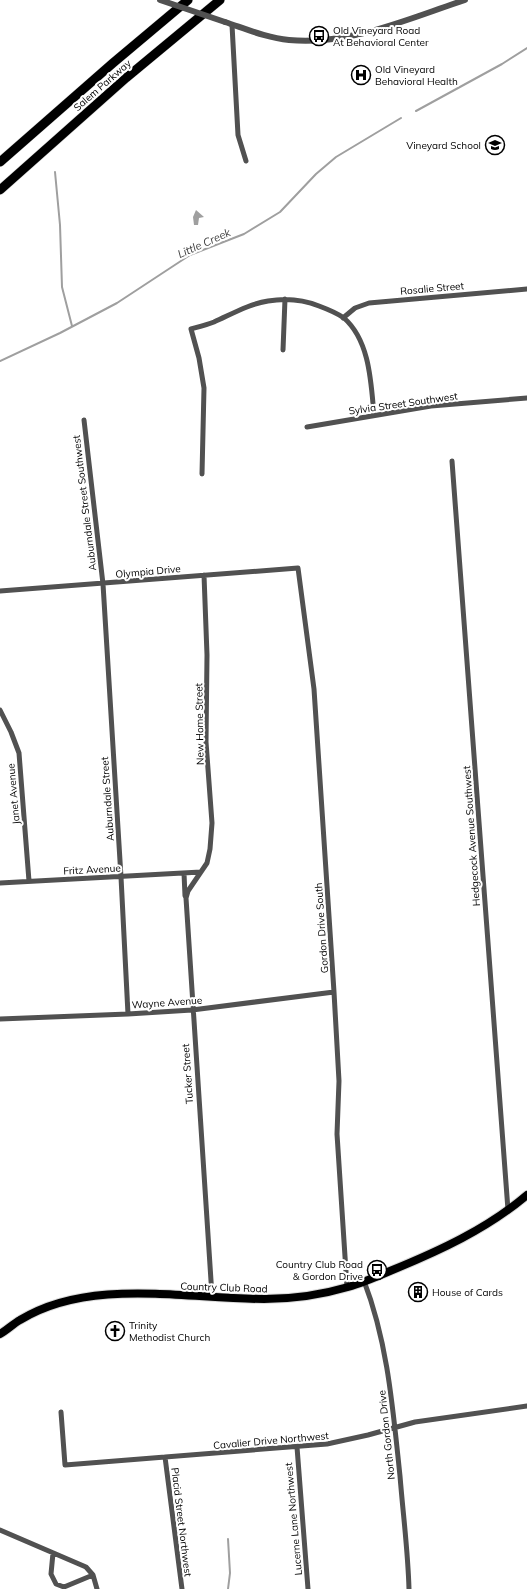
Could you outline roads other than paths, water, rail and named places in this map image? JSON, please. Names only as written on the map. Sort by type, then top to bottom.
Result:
[{"type":"highway","name":"Salem Parkway","points":[[0,162],[113,63],[188,0]]},
{"type":"highway","name":"Salem Parkway","points":[[0,190],[114,89],[220,0]]},
{"type":"main road","name":"Country Club Road","points":[[0,1334],[20,1320],[44,1309],[69,1301],[90,1297],[126,1294],[264,1299],[304,1296],[347,1287],[364,1282],[438,1250],[482,1228],[527,1195]]},
{"type":"street","points":[[160,0],[258,33],[289,40],[319,41],[334,40],[365,33],[465,0]]},
{"type":"street","points":[[232,25],[238,135],[246,161]]},
{"type":"street","name":"Rosalie Street","points":[[343,318],[355,308],[369,302],[527,289]]},
{"type":"street","points":[[283,350],[285,299]]},
{"type":"street","points":[[202,474],[204,388],[199,358],[191,329],[252,306],[268,301],[285,299],[312,303],[343,318],[350,325],[364,351],[370,377],[374,415]]},
{"type":"street","name":"Sylvia Street Southwest","points":[[306,427],[431,406],[527,398]]},
{"type":"street","name":"Auburndale Street Southwest","points":[[84,420],[103,584]]},
{"type":"street","name":"Hedgecock Avenue Southwest","points":[[452,461],[508,1210]]},
{"type":"street","name":"Olympia Drive","points":[[0,591],[298,568]]},
{"type":"street","name":"Gordon Drive South","points":[[298,568],[314,688],[339,1081],[337,1134],[347,1287]]},
{"type":"street","name":"New Home Street","points":[[201,872],[207,863],[210,849],[212,823],[206,742],[207,655],[204,575]]},
{"type":"street","name":"Auburndale Street","points":[[103,584],[128,1014]]},
{"type":"street","name":"Janet Avenue","points":[[0,710],[19,753],[29,881]]},
{"type":"street","points":[[184,873],[201,872]]},
{"type":"street","points":[[186,898],[188,891],[201,872]]},
{"type":"street","name":"Fritz Avenue","points":[[0,883],[184,873]]},
{"type":"street","name":"Tucker Street","points":[[184,873],[212,1296]]},
{"type":"street","name":"Wayne Avenue","points":[[0,1019],[192,1010],[334,992]]},
{"type":"street","name":"North Gordon Drive","points":[[364,1282],[370,1298],[383,1350],[392,1399],[409,1589]]},
{"type":"street","name":"Cavalier Drive Northwest","points":[[61,1412],[65,1465],[296,1447],[341,1442],[422,1421],[527,1406]]},
{"type":"street","name":"Lucerne Lane Northwest","points":[[296,1447],[308,1589]]},
{"type":"street","name":"Placid Street Northwest","points":[[165,1457],[182,1589]]},
{"type":"street","points":[[0,1530],[86,1567],[93,1575],[97,1589]]},
{"type":"street","points":[[54,1553],[51,1574],[56,1584],[64,1587],[93,1575]]},
{"type":"waterway","name":"Little Creek","points":[[416,111],[502,64],[527,48]]},
{"type":"waterway","name":"Little Creek","points":[[0,361],[60,333],[117,303],[190,255],[244,234],[280,212],[316,174],[336,157],[401,118]]},
{"type":"waterway","points":[[55,172],[60,225],[62,287],[72,326]]},
{"type":"waterway","points":[[228,1539],[230,1573],[228,1589]]},
{"type":"place","name":"Old Vineyard Road At Behavioral Center","points":[[319,36]]},
{"type":"place","name":"Old Vineyard Behavioral Health","points":[[361,75]]},
{"type":"place","name":"Vineyard School","points":[[495,145]]},
{"type":"place","name":"Country Club Road & Gordon Drive","points":[[377,1270]]},
{"type":"place","name":"House of Cards","points":[[418,1292]]},
{"type":"place","name":"Trinity Methodist Church","points":[[115,1331]]}]
